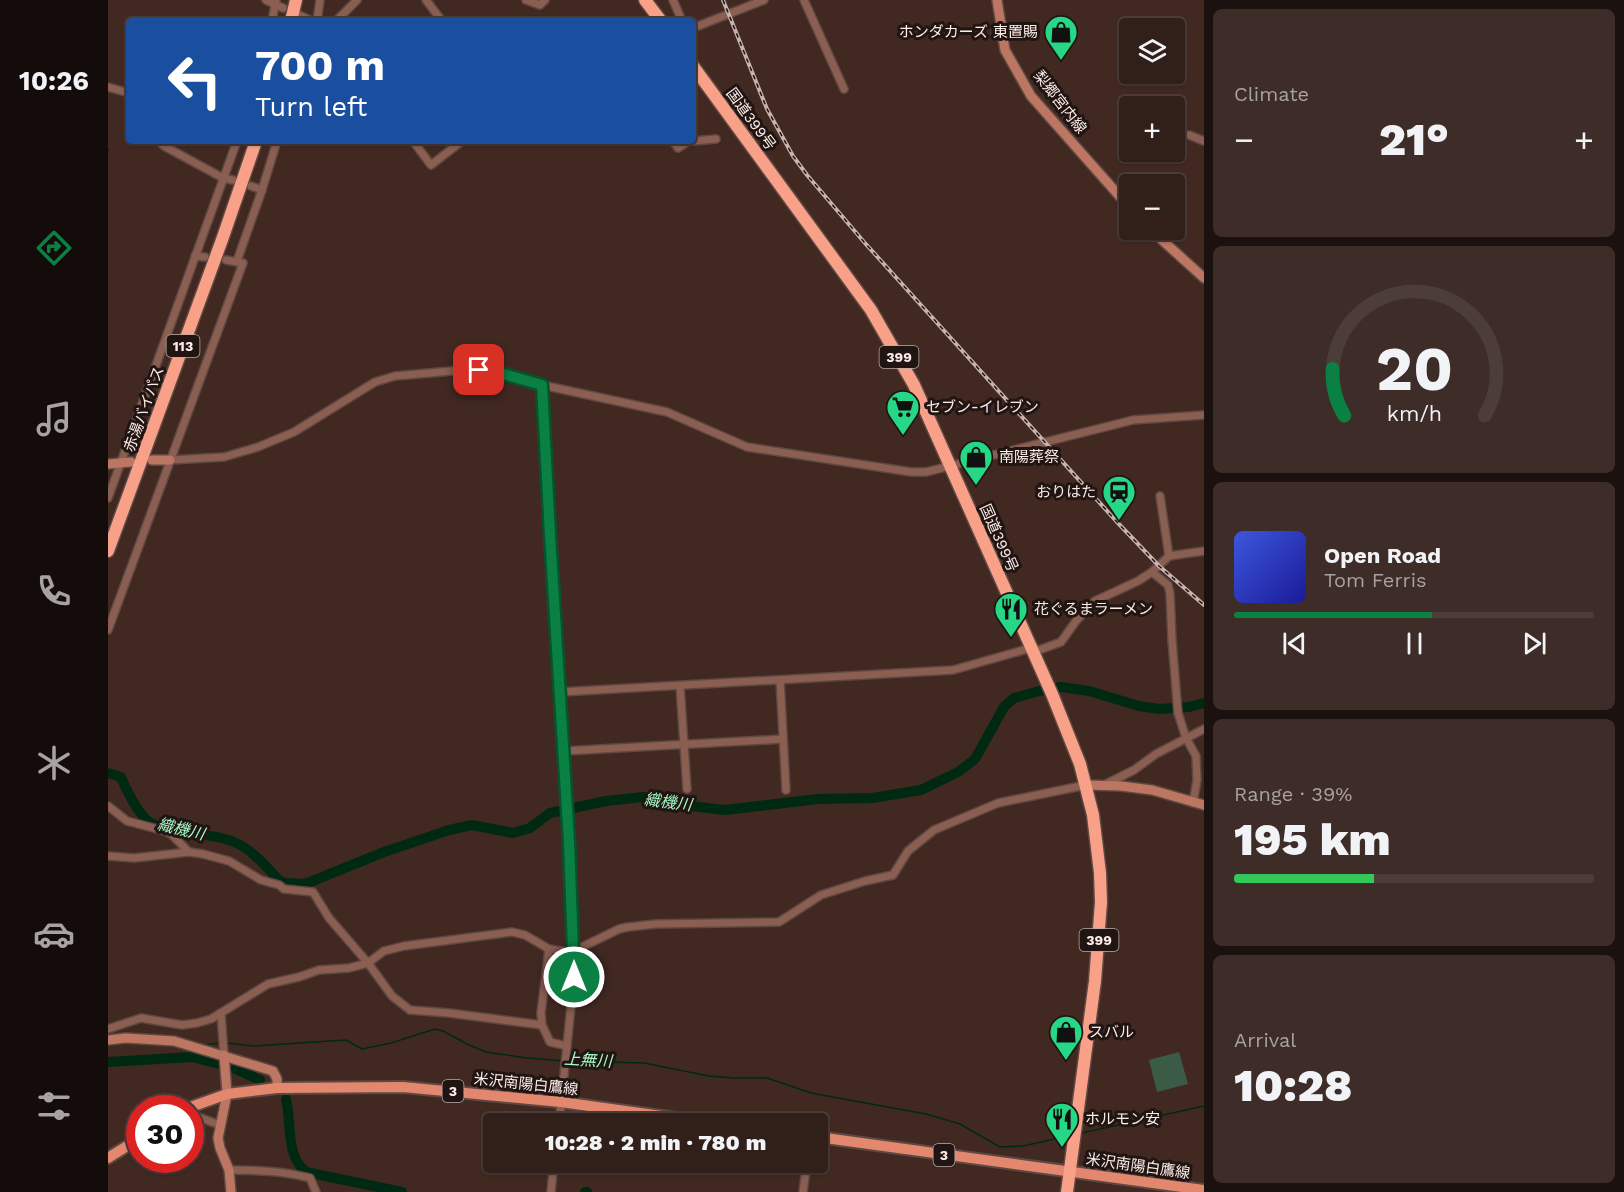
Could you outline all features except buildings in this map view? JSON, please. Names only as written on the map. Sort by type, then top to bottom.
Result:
[{"type":"highway","points":[[295,18],[296,0]]},
{"type":"highway","points":[[645,0],[658,18]]},
{"type":"highway","name":"国道399号","points":[[696,70],[872,310],[914,384],[1070,736],[1086,785],[1097,844],[1101,883],[1101,929],[1067,1192]]},
{"type":"highway","name":"赤湯バイパス","points":[[108,551],[219,249],[255,144]]},
{"type":"main road","name":"米沢南陽白鷹線","points":[[204,1103],[227,1095],[277,1088],[403,1087],[561,1102],[640,1113]]},
{"type":"main road","name":"米沢南陽白鷹線","points":[[828,1138],[1204,1190]]},
{"type":"main road","points":[[108,1158],[126,1147]]},
{"type":"street","points":[[266,0],[276,2],[284,8]]},
{"type":"street","points":[[317,18],[320,0]]},
{"type":"street","points":[[339,18],[357,0]]},
{"type":"street","points":[[426,0],[440,18]]},
{"type":"street","points":[[526,0],[540,5],[545,0]]},
{"type":"street","points":[[673,0],[681,18]]},
{"type":"street","points":[[696,27],[764,0]]},
{"type":"street","points":[[804,0],[844,89]]},
{"type":"street","name":"梨郷宮内線","points":[[997,0],[1005,50],[1031,96],[1119,196]]},
{"type":"street","points":[[273,18],[276,2]]},
{"type":"street","points":[[108,87],[126,92]]},
{"type":"street","points":[[1189,135],[1204,141]]},
{"type":"street","points":[[696,141],[716,139]]},
{"type":"street","points":[[162,144],[223,178],[233,180]]},
{"type":"street","points":[[108,498],[236,144]]},
{"type":"street","points":[[237,261],[276,144]]},
{"type":"street","points":[[415,144],[431,165],[458,144]]},
{"type":"street","points":[[251,186],[262,190]]},
{"type":"street","points":[[1162,240],[1204,278]]},
{"type":"street","points":[[195,256],[205,257]]},
{"type":"street","points":[[108,630],[243,263],[226,260]]},
{"type":"street","points":[[152,460],[224,457],[258,447],[294,432],[375,382],[395,376],[441,371],[479,370],[507,375],[542,385],[667,412],[757,450],[911,472],[926,472],[1132,420],[1204,415]]},
{"type":"street","points":[[542,385],[575,953],[560,1113]]},
{"type":"street","points":[[108,464],[131,462]]},
{"type":"street","points":[[1160,496],[1169,556]]},
{"type":"street","points":[[560,692],[953,670],[1031,648],[1039,650],[1061,642],[1076,621],[1095,601],[1119,592],[1152,572],[1169,556],[1204,551]]},
{"type":"street","points":[[1152,572],[1168,585],[1170,593],[1178,713],[1186,738],[1196,756],[1197,780],[1193,803]]},
{"type":"street","points":[[780,680],[786,790]]},
{"type":"street","points":[[680,686],[687,789]]},
{"type":"street","points":[[1101,787],[1204,729]]},
{"type":"street","points":[[564,751],[783,739]]},
{"type":"street","points":[[575,953],[580,948],[628,927],[663,924],[779,922],[821,895],[893,875],[908,851],[934,830],[998,803],[1086,785],[1152,790],[1204,805]]},
{"type":"street","points":[[108,806],[127,821],[165,831],[189,852]]},
{"type":"street","points":[[108,856],[134,858],[189,852],[229,861],[261,880],[279,885],[284,889],[313,892],[329,918],[368,963],[392,996],[410,1010],[542,1024]]},
{"type":"street","points":[[108,1029],[141,1018],[182,1025],[211,1019],[268,984],[320,970],[349,968],[368,963],[384,951],[404,946],[498,933],[525,935],[549,949],[575,953]]},
{"type":"street","points":[[549,949],[541,1013],[542,1024],[550,1042],[567,1046]]},
{"type":"street","points":[[221,1013],[227,1095],[220,1125],[220,1148],[229,1170],[231,1192]]},
{"type":"street","points":[[108,1040],[135,1038],[174,1041],[224,1052],[273,1071],[277,1079],[277,1088]]},
{"type":"street","points":[[204,1119],[220,1125]]},
{"type":"street","points":[[229,1170],[270,1169],[310,1178],[316,1192]]},
{"type":"street","points":[[551,1192],[553,1173]]},
{"type":"street","points":[[804,1192],[806,1173]]},
{"type":"green space","points":[[1179,1052],[1188,1084],[1157,1092],[1149,1060]]},
{"type":"waterway","name":"織機川","points":[[108,773],[121,777],[136,806],[148,821],[177,831],[213,836],[234,842],[253,854],[280,881],[305,884],[384,852],[449,830],[472,825],[513,833],[530,828],[550,813],[606,801],[643,797],[673,804],[725,810],[818,799],[872,798],[921,790],[958,772],[975,759],[1004,707],[1014,698],[1039,691],[1061,687],[1089,691],[1139,706],[1159,709],[1189,707],[1204,703]]},
{"type":"waterway","name":"上無川","points":[[227,1043],[253,1046],[346,1040],[362,1049],[391,1043],[435,1029],[486,1052],[564,1061]]},
{"type":"waterway","name":"上無川","points":[[206,1046],[222,1043]]},
{"type":"waterway","name":"上無川","points":[[192,1057],[198,1053]]},
{"type":"waterway","name":"上無川","points":[[108,1062],[192,1057],[231,1067],[260,1080]]},
{"type":"waterway","name":"上無川","points":[[569,1061],[644,1063],[709,1076],[767,1078],[811,1093],[926,1114],[960,1124],[1000,1147],[1023,1146],[1068,1136]]},
{"type":"waterway","points":[[286,1099],[292,1148],[299,1165],[306,1172],[402,1192]]},
{"type":"waterway","name":"上無川","points":[[1082,1133],[1204,1106]]},
{"type":"railway","points":[[723,0],[767,109],[793,156],[807,175],[864,242],[1117,522],[1159,566],[1204,605]]},
{"type":"place","name":"ホンダカーズ 東置賜","points":[[1061,61]]},
{"type":"place","name":"セブン-イレブン","points":[[903,436]]},
{"type":"place","name":"南陽葬祭","points":[[976,486]]},
{"type":"place","name":"おりはた","points":[[1119,521]]},
{"type":"place","name":"花ぐるまラーメン","points":[[1011,638]]},
{"type":"place","name":"スバル","points":[[1066,1061]]},
{"type":"place","name":"ホルモン安","points":[[1062,1148]]},
{"type":"route","points":[[479,370],[542,385],[575,953],[574,977]]}]
